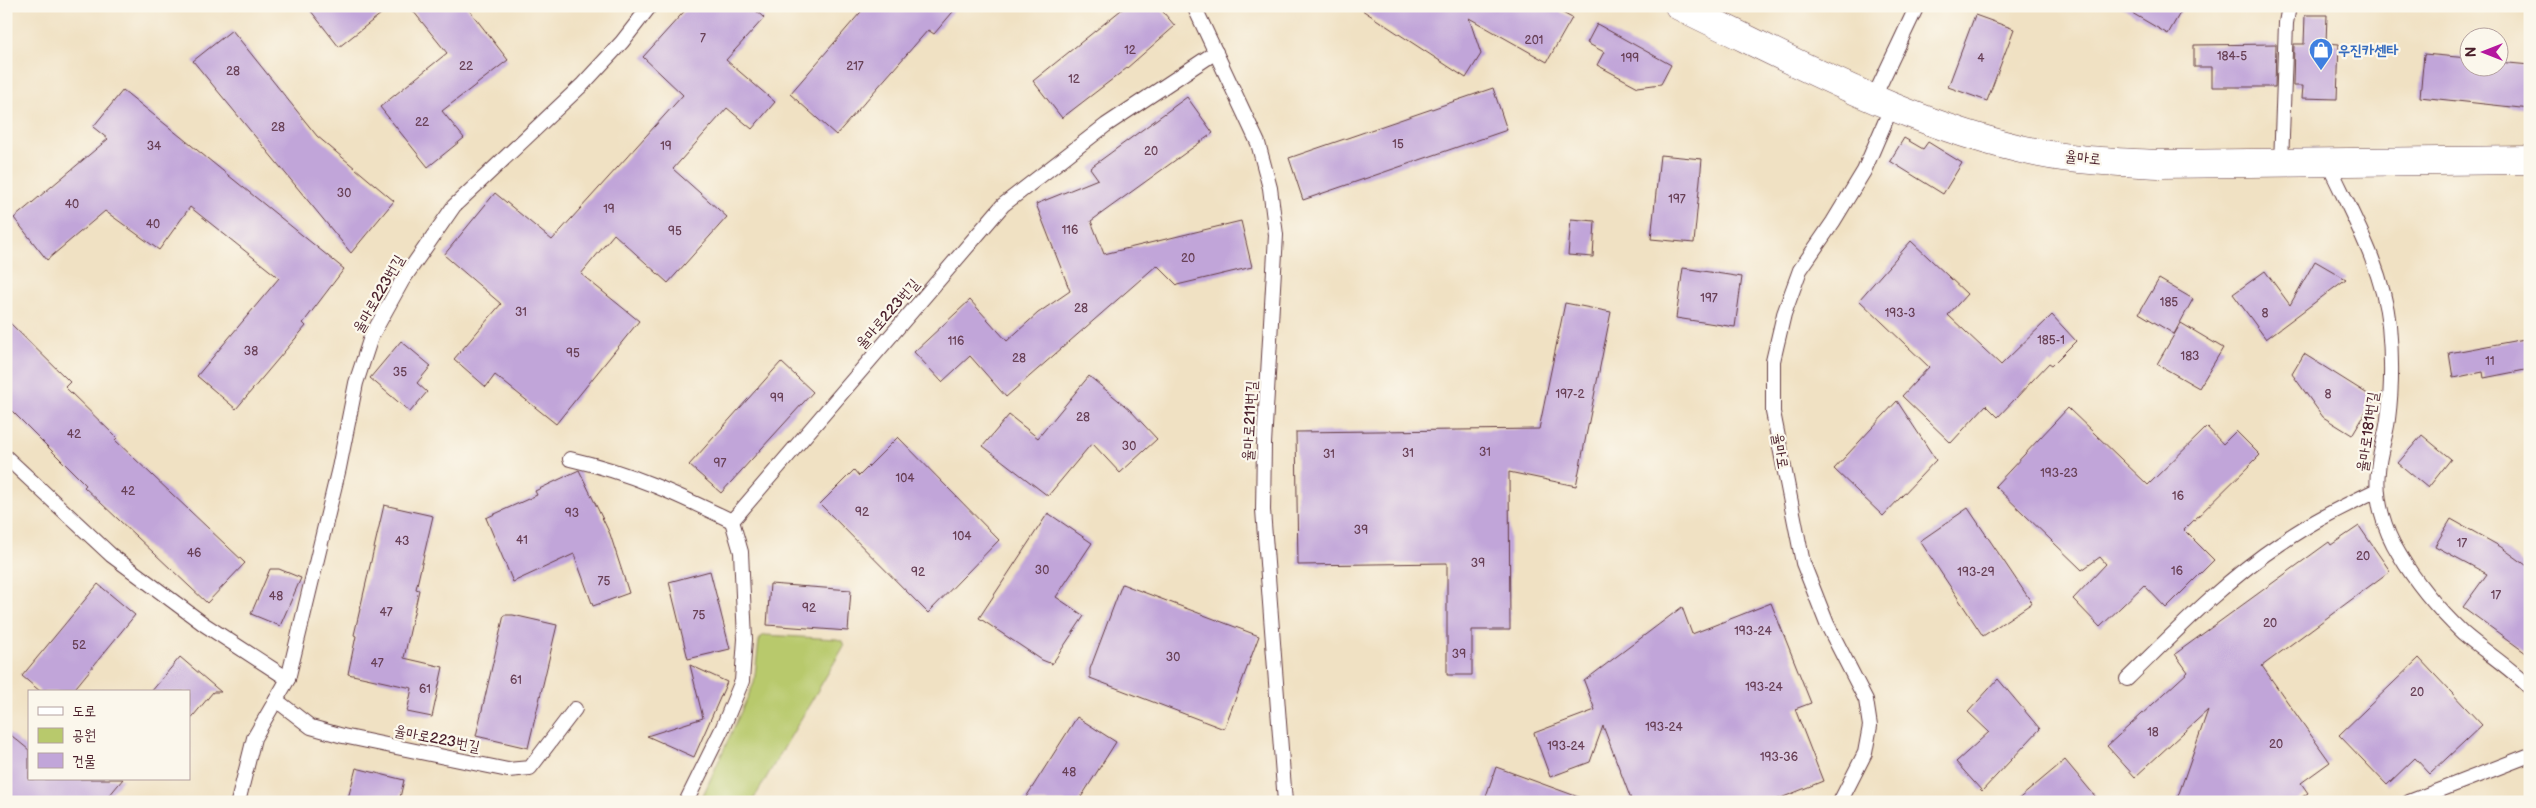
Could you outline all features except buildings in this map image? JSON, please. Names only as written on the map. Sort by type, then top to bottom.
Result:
[{"type":"street","name":"율마로","points":[[1679,6],[1882,103],[1978,137],[2039,153],[2098,160],[2159,164],[2328,164],[2530,160]]},
{"type":"lane","name":"율마로223번길","points":[[238,802],[254,738],[288,679],[339,468],[356,382],[371,337],[402,281],[454,206],[583,84],[622,42],[650,6]]},
{"type":"lane","name":"율마로211번길","points":[[1194,6],[1258,143],[1270,188],[1276,235],[1262,510],[1285,802]]},
{"type":"lane","points":[[1882,103],[1917,6]]},
{"type":"lane","points":[[2281,164],[2286,23],[2289,6]]},
{"type":"lane","name":"율마로223번길","points":[[732,521],[1003,205],[1106,125],[1216,52]]},
{"type":"lane","name":"율마로","points":[[1840,802],[1865,753],[1870,726],[1866,700],[1827,624],[1803,563],[1773,412],[1773,361],[1784,314],[1800,270],[1833,222],[1864,171],[1882,103]]},
{"type":"lane","name":"율마로181번길","points":[[2328,164],[2378,274],[2389,324],[2392,379],[2388,422],[2378,470],[2377,490],[2382,514],[2398,553],[2424,590],[2464,633],[2516,674],[2530,688]]},
{"type":"lane","points":[[6,457],[111,555],[205,625],[288,679]]},
{"type":"lane","points":[[570,459],[611,468],[651,483],[732,521],[741,552],[745,639],[742,681],[723,727],[686,802]]},
{"type":"lane","points":[[2127,679],[2231,580],[2281,543],[2330,513],[2377,490]]},
{"type":"lane","name":"율마로223번길","points":[[276,700],[311,727],[343,736],[508,770],[530,768],[575,709]]},
{"type":"lane","points":[[2409,802],[2530,755]]},
{"type":"green space","points":[[765,635],[837,639],[842,641],[844,646],[752,802],[700,802],[754,683],[759,641]]},
{"type":"place","name":"우진카센타","points":[[2321,71]]}]
